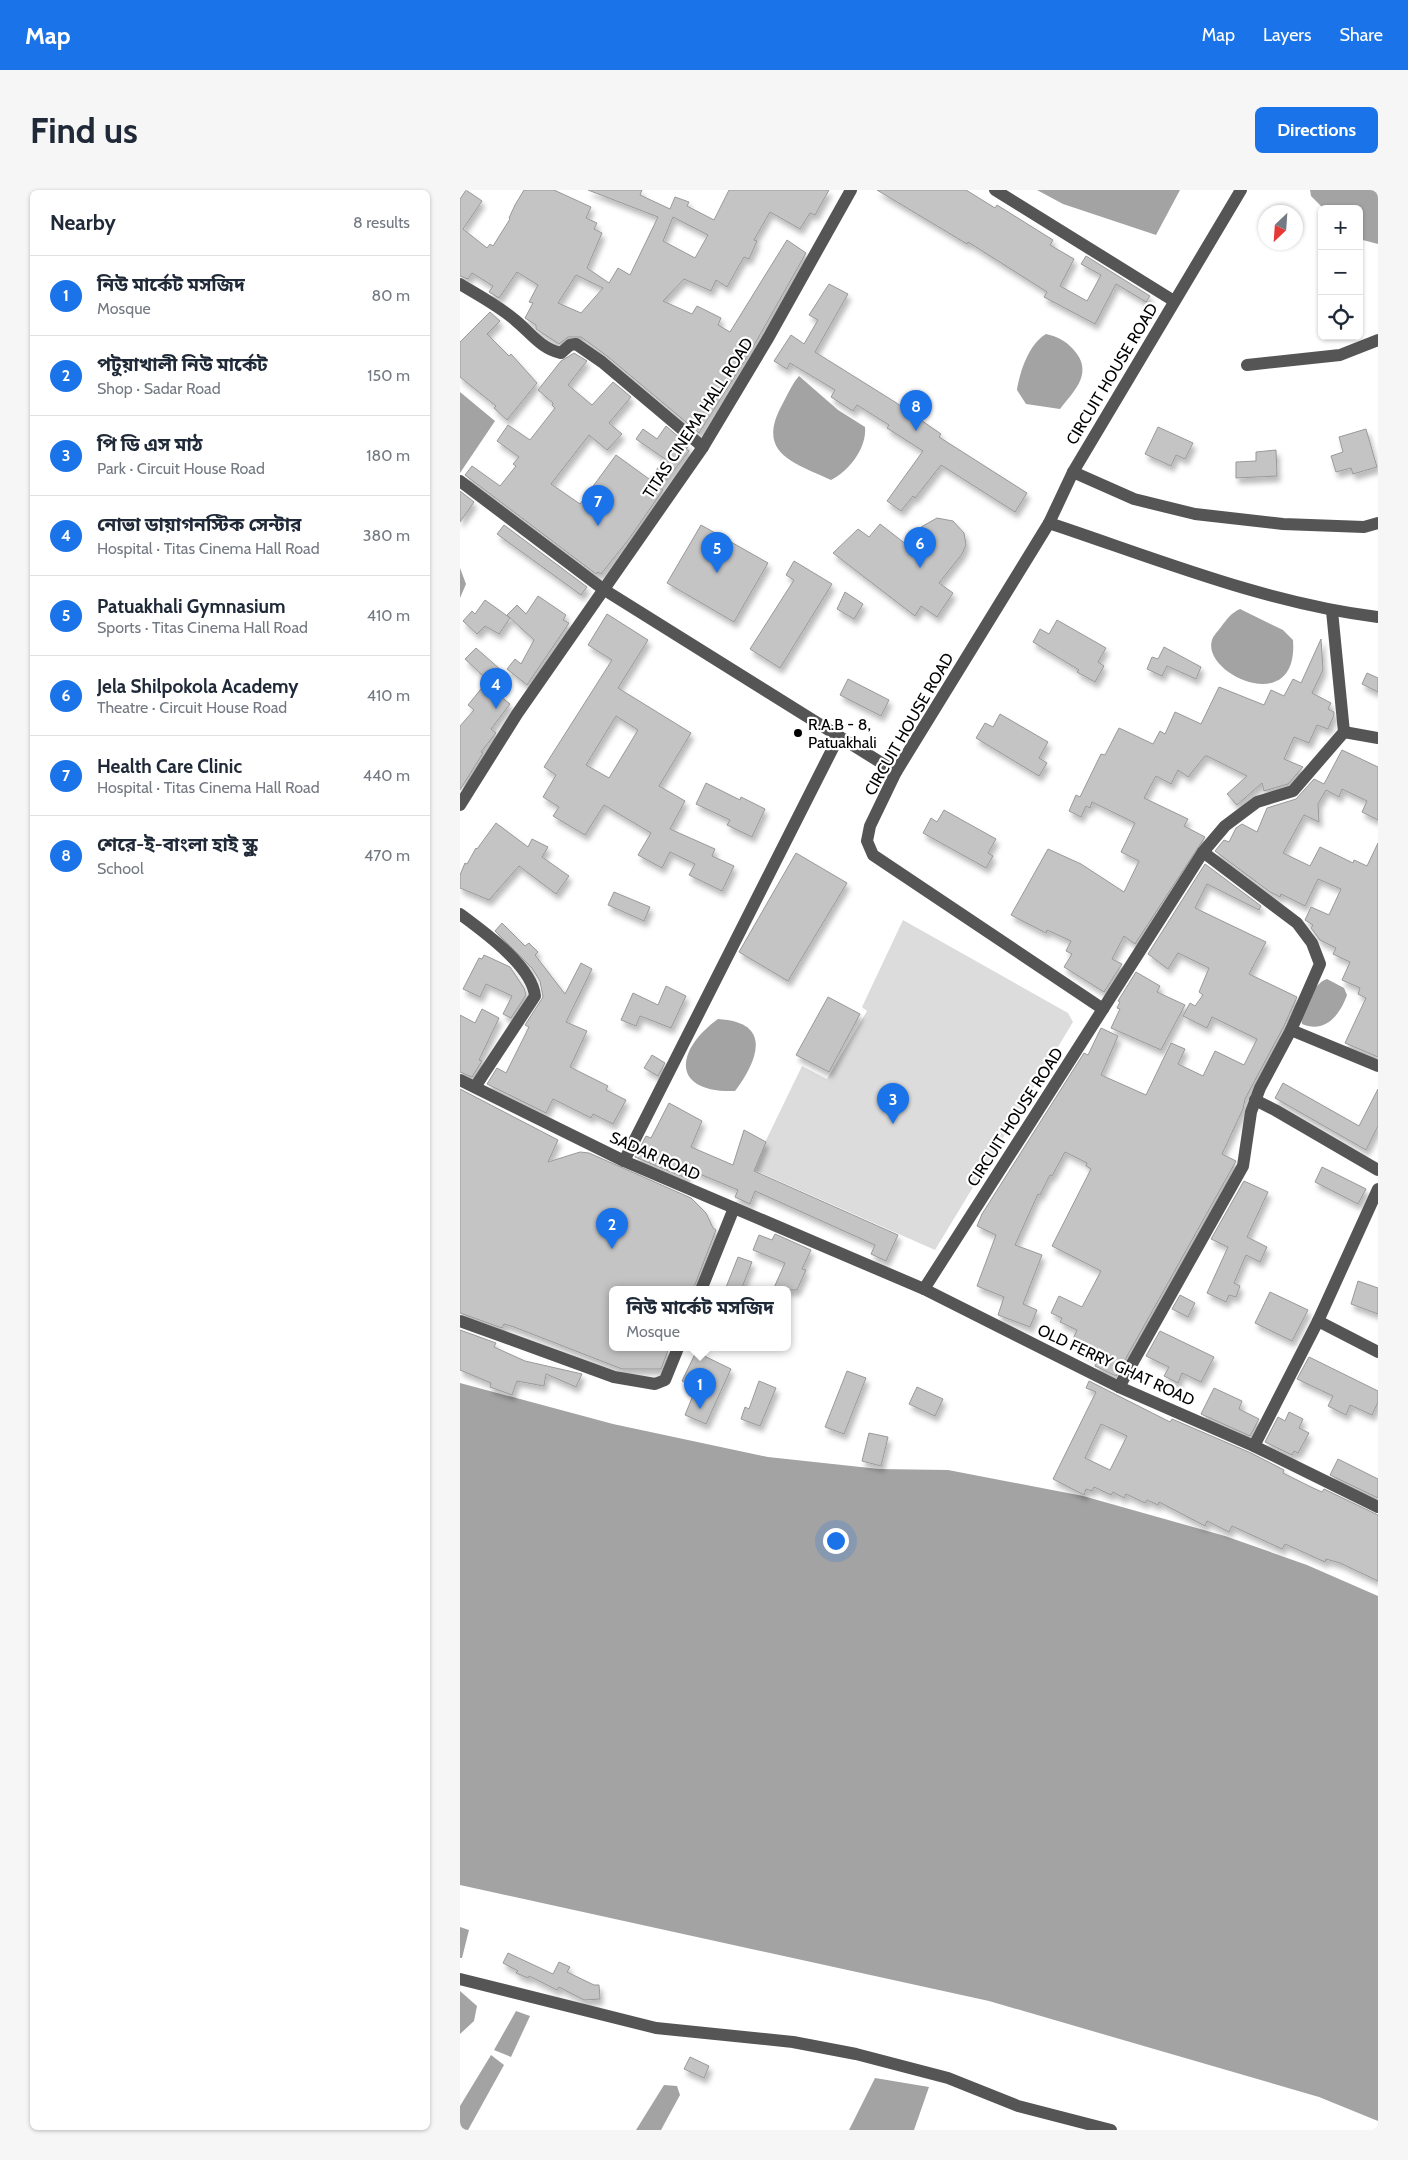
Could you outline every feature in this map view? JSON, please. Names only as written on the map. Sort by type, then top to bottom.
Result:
[{"type":"street","name":"TITAS CINEMA HALL ROAD","points":[[460,805],[517,714],[703,447],[768,340],[851,190]]},
{"type":"street","points":[[995,190],[1174,301]]},
{"type":"street","name":"CIRCUIT HOUSE ROAD","points":[[924,1289],[1103,1009],[873,855],[867,840],[870,826],[896,772],[1049,523],[1073,472],[1241,190]]},
{"type":"street","points":[[460,284],[515,319],[540,343],[554,352],[561,353],[570,345],[576,344],[602,362],[703,447]]},
{"type":"street","points":[[1246,365],[1340,355],[1378,340]]},
{"type":"street","points":[[1073,472],[1134,499],[1195,514],[1292,524],[1364,527],[1378,523]]},
{"type":"street","points":[[460,481],[603,589],[896,772]]},
{"type":"street","points":[[1049,523],[1211,577],[1332,611],[1378,617]]},
{"type":"street","points":[[1103,1009],[1204,852],[1225,826],[1257,802],[1293,791],[1344,732],[1332,611]]},
{"type":"street","points":[[1344,732],[1378,738]]},
{"type":"street","points":[[624,1161],[839,736]]},
{"type":"street","points":[[1119,1387],[1243,1166],[1255,1100],[1291,1030],[1320,964],[1312,943],[1297,923],[1204,852]]},
{"type":"street","points":[[460,914],[492,938],[534,986],[535,996],[475,1088]]},
{"type":"street","points":[[1291,1030],[1378,1066]]},
{"type":"street","name":"SADAR ROAD","points":[[460,1080],[624,1161],[841,1252]]},
{"type":"street","points":[[1255,1100],[1276,1110],[1378,1170]]},
{"type":"street","points":[[1254,1446],[1318,1321],[1378,1189]]},
{"type":"street","points":[[703,1286],[734,1208]]},
{"type":"street","name":"OLD FERRY GHAT ROAD","points":[[841,1252],[924,1289],[1119,1387],[1254,1446],[1378,1507]]},
{"type":"street","points":[[460,1321],[614,1377],[655,1384],[665,1380],[677,1351]]},
{"type":"street","points":[[1318,1321],[1378,1352]]},
{"type":"street","points":[[460,1979],[541,1997],[656,2028],[793,2042],[856,2054],[948,2078],[1018,2106],[1094,2128],[1111,2130]]},
{"type":"shaded area","points":[[1037,190],[1180,190],[1156,235],[1063,204]]},
{"type":"shaded area","points":[[1310,190],[1378,190],[1378,244],[1363,240],[1363,205],[1320,205],[1311,196]]},
{"type":"shaded area","points":[[1046,334],[1061,339],[1070,346],[1079,357],[1082,365],[1082,373],[1077,387],[1060,409],[1026,404],[1017,390],[1020,375],[1030,351],[1040,338]]},
{"type":"shaded area","points":[[799,376],[838,410],[865,427],[863,443],[856,458],[844,471],[831,480],[791,461],[782,454],[776,445],[773,434],[775,420],[790,389]]},
{"type":"shaded area","points":[[460,392],[495,421],[460,473]]},
{"type":"shaded area","points":[[460,568],[466,584],[460,598]]},
{"type":"shaded area","points":[[1240,609],[1283,630],[1293,640],[1291,664],[1281,678],[1267,684],[1251,682],[1234,676],[1221,665],[1213,653],[1213,637],[1229,616]]},
{"type":"shaded area","points":[[903,920],[1068,1013],[1073,1022],[935,1250],[752,1169],[802,1066],[827,1079],[867,1011],[862,1007]]},
{"type":"shaded area","points":[[1327,979],[1344,988],[1347,995],[1344,1002],[1331,1021],[1318,1026],[1302,1024],[1301,1019],[1314,990],[1322,981]]},
{"type":"shaded area","points":[[718,1019],[735,1022],[747,1027],[753,1035],[756,1044],[750,1067],[735,1091],[714,1090],[699,1085],[690,1077],[686,1067],[687,1056],[693,1044]]},
{"type":"shaded area","points":[[460,1383],[613,1424],[768,1457],[879,1469],[948,1470],[1083,1496],[1225,1536],[1307,1565],[1378,1596],[1378,2121],[1319,2097],[989,2001],[460,1885]]},
{"type":"shaded area","points":[[460,1927],[469,1930],[462,1958],[460,1958]]},
{"type":"shaded area","points":[[460,1991],[477,2006],[474,2021],[460,2034]]},
{"type":"shaded area","points":[[516,2011],[530,2016],[511,2057],[494,2050]]},
{"type":"shaded area","points":[[491,2055],[504,2065],[468,2130],[460,2130],[460,2106]]},
{"type":"shaded area","points":[[875,2078],[929,2087],[914,2130],[849,2130]]},
{"type":"shaded area","points":[[664,2085],[677,2086],[680,2095],[661,2130],[636,2130]]},
{"type":"building","points":[[466,190],[482,201],[463,229],[487,248],[490,244],[493,246],[510,219],[515,205],[524,190],[554,190],[591,207],[586,218],[597,223],[594,229],[602,233],[587,268],[609,283],[618,268],[630,275],[658,217],[588,190],[642,190],[640,195],[670,209],[675,197],[689,202],[687,206],[714,220],[729,190],[829,190],[815,215],[810,213],[800,229],[770,212],[754,240],[757,241],[749,259],[744,257],[727,287],[716,280],[711,291],[684,279],[663,301],[692,314],[697,306],[721,318],[718,325],[730,332],[787,240],[806,253],[752,349],[699,433],[607,356],[581,337],[568,337],[559,344],[536,329],[536,325],[525,318],[533,303],[529,302],[538,285],[517,272],[499,298],[489,292],[493,286],[472,273],[468,279],[460,276],[460,199]],"holes":[[[673,217],[708,235],[695,258],[663,241]],[[576,275],[603,288],[581,313],[558,303]]]},
{"type":"building","points":[[877,190],[966,190],[995,208],[997,205],[1053,240],[1050,245],[1074,259],[1060,286],[1087,301],[1101,275],[1081,264],[1086,256],[1150,296],[1146,302],[1116,284],[1095,324],[1044,297],[1047,292],[968,242],[967,244]]},
{"type":"building","points":[[829,284],[848,294],[815,352],[895,402],[941,434],[939,437],[1027,493],[1015,512],[941,465],[915,498],[913,496],[901,511],[887,501],[923,451],[887,428],[889,425],[857,405],[853,411],[831,397],[835,390],[790,363],[787,369],[774,361],[791,335],[804,344],[818,320],[809,315]]},
{"type":"building","points":[[490,312],[500,321],[487,334],[509,356],[511,354],[537,383],[507,420],[494,408],[496,406],[460,377],[460,342]]},
{"type":"building","points":[[574,353],[587,361],[568,385],[592,405],[613,382],[631,397],[609,423],[622,434],[607,450],[589,435],[551,484],[580,504],[616,455],[649,479],[665,459],[636,439],[643,429],[657,439],[666,426],[689,446],[686,449],[689,451],[660,488],[663,490],[629,539],[601,574],[598,572],[596,574],[465,475],[472,466],[500,486],[516,466],[513,464],[519,457],[497,441],[508,425],[530,440],[555,408],[552,405],[553,403],[538,390],[561,361]]},
{"type":"building","points":[[1158,427],[1193,443],[1185,459],[1176,455],[1171,466],[1145,454]]},
{"type":"building","points":[[1366,429],[1377,467],[1353,474],[1351,468],[1336,472],[1331,456],[1343,452],[1339,437]]},
{"type":"building","points":[[1276,450],[1277,476],[1236,478],[1236,462],[1256,461],[1256,452]]},
{"type":"building","points":[[460,491],[474,502],[460,522]]},
{"type":"building","points":[[937,518],[953,521],[964,533],[966,545],[962,554],[939,583],[953,593],[937,617],[921,606],[915,616],[833,553],[858,529],[869,537],[880,524],[907,545],[921,527]]},
{"type":"building","points":[[504,525],[587,587],[581,595],[497,534]]},
{"type":"building","points":[[701,525],[768,563],[734,622],[667,583]]},
{"type":"building","points":[[794,561],[832,584],[780,668],[750,649],[794,580],[786,575]]},
{"type":"building","points":[[845,592],[863,604],[854,619],[837,609]]},
{"type":"building","points":[[538,596],[566,615],[563,620],[569,623],[527,685],[507,669],[515,659],[521,664],[534,640],[507,615],[517,605],[526,614]]},
{"type":"building","points":[[485,600],[510,618],[499,634],[485,626],[477,634],[463,621],[472,611],[475,614]]},
{"type":"building","points":[[607,614],[648,640],[618,688],[691,733],[659,786],[685,801],[670,829],[715,849],[712,856],[734,866],[722,891],[689,875],[695,864],[670,852],[662,868],[638,855],[651,833],[604,805],[585,835],[553,816],[559,807],[543,797],[556,775],[544,767],[612,660],[588,645]],"holes":[[[616,716],[638,730],[609,778],[586,765]]]},
{"type":"building","points":[[1057,620],[1106,648],[1098,662],[1104,666],[1095,682],[1033,642],[1040,629],[1049,634]]},
{"type":"building","points":[[1321,639],[1323,670],[1312,693],[1331,703],[1328,709],[1334,712],[1334,715],[1328,729],[1317,725],[1309,743],[1294,737],[1284,759],[1303,767],[1288,784],[1264,791],[1262,783],[1237,805],[1227,794],[1247,776],[1207,756],[1188,777],[1178,770],[1171,784],[1156,776],[1144,798],[1188,819],[1184,826],[1205,837],[1135,944],[1124,936],[1112,959],[1122,964],[1104,992],[1064,967],[1072,954],[1066,951],[1071,941],[1047,930],[1046,933],[1011,915],[1048,849],[1081,864],[1124,892],[1139,861],[1121,852],[1135,823],[1092,802],[1090,808],[1086,806],[1081,817],[1069,811],[1076,795],[1080,797],[1101,754],[1105,755],[1119,728],[1153,744],[1160,731],[1165,734],[1175,712],[1201,724],[1219,687],[1264,705],[1271,690],[1284,696],[1293,679],[1301,683]]},
{"type":"building","points":[[1164,647],[1201,667],[1196,679],[1167,666],[1162,676],[1147,669],[1152,657],[1158,659]]},
{"type":"building","points":[[476,648],[502,671],[493,685],[465,659]]},
{"type":"building","points":[[1367,673],[1378,678],[1378,692],[1362,684]]},
{"type":"building","points":[[848,679],[889,700],[881,716],[840,695]]},
{"type":"building","points":[[485,684],[510,704],[491,729],[496,733],[481,752],[483,753],[460,790],[460,726],[474,710],[468,705]]},
{"type":"building","points":[[1000,714],[1048,742],[1039,758],[1047,763],[1039,776],[976,738],[985,723],[993,727]]},
{"type":"building","points":[[1342,750],[1378,767],[1378,820],[1362,812],[1367,801],[1342,789],[1339,797],[1326,790],[1318,804],[1319,822],[1304,815],[1283,853],[1310,866],[1320,847],[1353,863],[1354,860],[1367,866],[1378,843],[1378,1057],[1345,1043],[1366,998],[1358,994],[1360,988],[1342,980],[1350,962],[1333,954],[1336,948],[1320,940],[1311,928],[1313,925],[1305,920],[1311,907],[1329,915],[1341,889],[1318,879],[1305,906],[1281,894],[1280,897],[1270,892],[1215,851],[1224,840],[1229,842],[1236,828],[1242,824],[1257,832],[1267,808],[1296,799],[1314,779],[1324,784]]},
{"type":"building","points":[[706,783],[740,800],[741,797],[765,809],[752,837],[727,825],[730,820],[696,804]]},
{"type":"building","points":[[944,810],[996,839],[988,853],[993,856],[986,868],[923,833],[931,818],[937,822]]},
{"type":"building","points":[[496,823],[528,847],[532,839],[548,847],[542,857],[569,876],[556,894],[519,866],[489,900],[460,888],[460,875],[465,863],[467,864],[476,848]]},
{"type":"building","points":[[796,853],[847,883],[788,981],[739,952]]},
{"type":"building","points":[[1205,864],[1261,906],[1259,910],[1207,884],[1195,908],[1266,942],[1249,974],[1297,997],[1284,1026],[1245,1099],[1243,1109],[1222,1154],[1236,1161],[1116,1376],[1095,1366],[1098,1360],[1082,1351],[1084,1347],[1072,1341],[1077,1330],[1060,1322],[1062,1318],[1051,1313],[1059,1296],[1082,1307],[1101,1271],[1052,1246],[1091,1169],[1086,1166],[1087,1163],[1065,1152],[1040,1195],[1038,1194],[1015,1245],[1042,1255],[1023,1304],[1037,1310],[1030,1327],[998,1315],[1004,1297],[977,1286],[996,1235],[977,1226],[982,1214],[1084,1053],[1088,1055],[1101,1028],[1118,1036],[1101,1075],[1146,1095],[1171,1043],[1185,1049],[1178,1064],[1203,1076],[1215,1051],[1244,1065],[1257,1039],[1212,1017],[1207,1028],[1183,1016],[1190,1003],[1195,1006],[1203,995],[1199,992],[1209,968],[1178,953],[1168,969],[1148,954]]},
{"type":"building","points":[[614,892],[650,907],[644,921],[608,905]]},
{"type":"building","points":[[502,923],[525,946],[529,943],[538,952],[535,955],[565,994],[581,963],[592,969],[566,1022],[587,1031],[570,1067],[608,1086],[606,1090],[626,1100],[613,1124],[593,1114],[591,1118],[553,1099],[546,1113],[487,1084],[497,1068],[506,1073],[529,1027],[525,1025],[543,997],[540,981],[532,968],[495,931]]},
{"type":"building","points":[[484,955],[510,967],[524,988],[526,995],[511,1018],[503,1014],[512,996],[486,984],[480,997],[463,989],[479,958],[482,959]]},
{"type":"building","points":[[1136,972],[1160,986],[1157,992],[1185,1005],[1161,1050],[1111,1028],[1120,1009],[1117,1008],[1120,1002],[1118,1001]]},
{"type":"building","points":[[666,986],[686,996],[671,1028],[640,1016],[636,1026],[621,1020],[633,993],[658,1005]]},
{"type":"building","points":[[828,997],[860,1014],[829,1072],[796,1055]]},
{"type":"building","points":[[482,1009],[499,1018],[479,1060],[482,1061],[472,1077],[460,1072],[460,1015],[475,1023]]},
{"type":"building","points":[[652,1055],[665,1063],[658,1076],[644,1068]]},
{"type":"building","points":[[1283,1083],[1359,1126],[1378,1089],[1378,1126],[1366,1150],[1275,1098]]},
{"type":"building","points":[[460,1089],[558,1140],[548,1162],[580,1152],[589,1153],[691,1198],[706,1213],[713,1228],[716,1230],[695,1286],[609,1286],[609,1351],[668,1351],[661,1369],[622,1369],[514,1327],[504,1324],[502,1328],[460,1313]]},
{"type":"building","points":[[669,1103],[702,1121],[691,1147],[733,1165],[744,1130],[766,1142],[754,1171],[898,1235],[886,1261],[871,1254],[875,1245],[755,1191],[750,1204],[735,1197],[738,1190],[690,1170],[686,1178],[635,1157],[646,1136],[651,1138]]},
{"type":"building","points":[[1322,1167],[1366,1189],[1358,1204],[1315,1182]]},
{"type":"building","points":[[1244,1181],[1268,1192],[1247,1237],[1267,1247],[1260,1262],[1246,1255],[1234,1283],[1240,1286],[1236,1297],[1229,1295],[1226,1302],[1207,1293],[1228,1247],[1211,1239]]},
{"type":"building","points":[[775,1234],[811,1250],[802,1269],[806,1270],[797,1290],[791,1290],[791,1286],[775,1286],[785,1263],[753,1250],[759,1235],[772,1240]]},
{"type":"building","points":[[738,1257],[752,1262],[743,1286],[727,1286]]},
{"type":"building","points":[[1358,1281],[1378,1288],[1378,1314],[1351,1304]]},
{"type":"building","points":[[1270,1292],[1308,1310],[1292,1341],[1255,1323]]},
{"type":"building","points":[[1180,1295],[1195,1303],[1188,1317],[1172,1309]]},
{"type":"building","points":[[460,1330],[496,1343],[494,1347],[525,1361],[582,1374],[576,1387],[546,1374],[544,1386],[517,1381],[512,1395],[490,1387],[491,1383],[460,1370]]},
{"type":"building","points":[[1160,1331],[1214,1357],[1201,1382],[1182,1373],[1178,1383],[1164,1376],[1169,1367],[1146,1356]]},
{"type":"building","points":[[696,1352],[731,1369],[706,1424],[685,1415],[696,1388],[682,1381]]},
{"type":"building","points":[[1309,1357],[1378,1391],[1378,1402],[1372,1415],[1350,1405],[1346,1415],[1328,1406],[1333,1396],[1297,1379]]},
{"type":"building","points":[[847,1371],[866,1378],[844,1434],[825,1427]]},
{"type":"building","points":[[759,1381],[776,1388],[760,1426],[741,1419],[745,1407],[749,1409]]},
{"type":"building","points":[[1089,1381],[1170,1422],[1172,1419],[1251,1453],[1284,1470],[1283,1473],[1311,1487],[1322,1492],[1324,1489],[1378,1515],[1378,1581],[1340,1563],[1326,1559],[1325,1562],[1285,1544],[1282,1549],[1232,1526],[1229,1532],[1207,1521],[1205,1526],[1159,1502],[1158,1505],[1147,1500],[1145,1503],[1126,1494],[1124,1498],[1113,1492],[1111,1495],[1094,1487],[1092,1491],[1086,1489],[1084,1495],[1053,1479],[1096,1392],[1086,1388]],"holes":[[[1101,1424],[1127,1436],[1110,1470],[1085,1458]]]},
{"type":"building","points":[[917,1387],[943,1399],[935,1416],[909,1404]]},
{"type":"building","points":[[1214,1388],[1242,1401],[1239,1409],[1259,1419],[1250,1436],[1201,1414]]},
{"type":"building","points":[[1289,1412],[1303,1419],[1299,1428],[1309,1433],[1298,1453],[1294,1451],[1292,1455],[1265,1442],[1278,1417],[1285,1421]]},
{"type":"building","points":[[869,1433],[888,1437],[881,1466],[862,1461]]},
{"type":"building","points":[[1338,1459],[1378,1479],[1378,1498],[1330,1475]]},
{"type":"building","points":[[508,1953],[553,1974],[559,1962],[570,1967],[567,1972],[594,1985],[599,1985],[600,1999],[584,2000],[559,1987],[557,1990],[529,1976],[528,1978],[516,1973],[518,1971],[503,1963]]},
{"type":"building","points":[[690,2057],[709,2066],[704,2078],[684,2069]]},
{"type":"place","name":"শেরে-ই-বাংলা হাই স্কুল","points":[[916,431]]},
{"type":"place","name":"Health Care Clinic","points":[[598,526]]},
{"type":"place","name":"Jela Shilpokola Academy","points":[[920,568]]},
{"type":"place","name":"Patuakhali Gymnasium","points":[[717,573]]},
{"type":"place","name":"নোভা ডায়াগনস্টিক সেন্টার","points":[[496,709]]},
{"type":"place","name":"R.A.B - 8, Patuakhali","points":[[798,733]]},
{"type":"place","name":"পি ডি এস মাঠ","points":[[893,1124]]},
{"type":"place","name":"পটুয়াখালী নিউ মার্কেট","points":[[612,1249]]},
{"type":"place","name":"নিউ মার্কেট মসজিদ","points":[[700,1409]]}]
